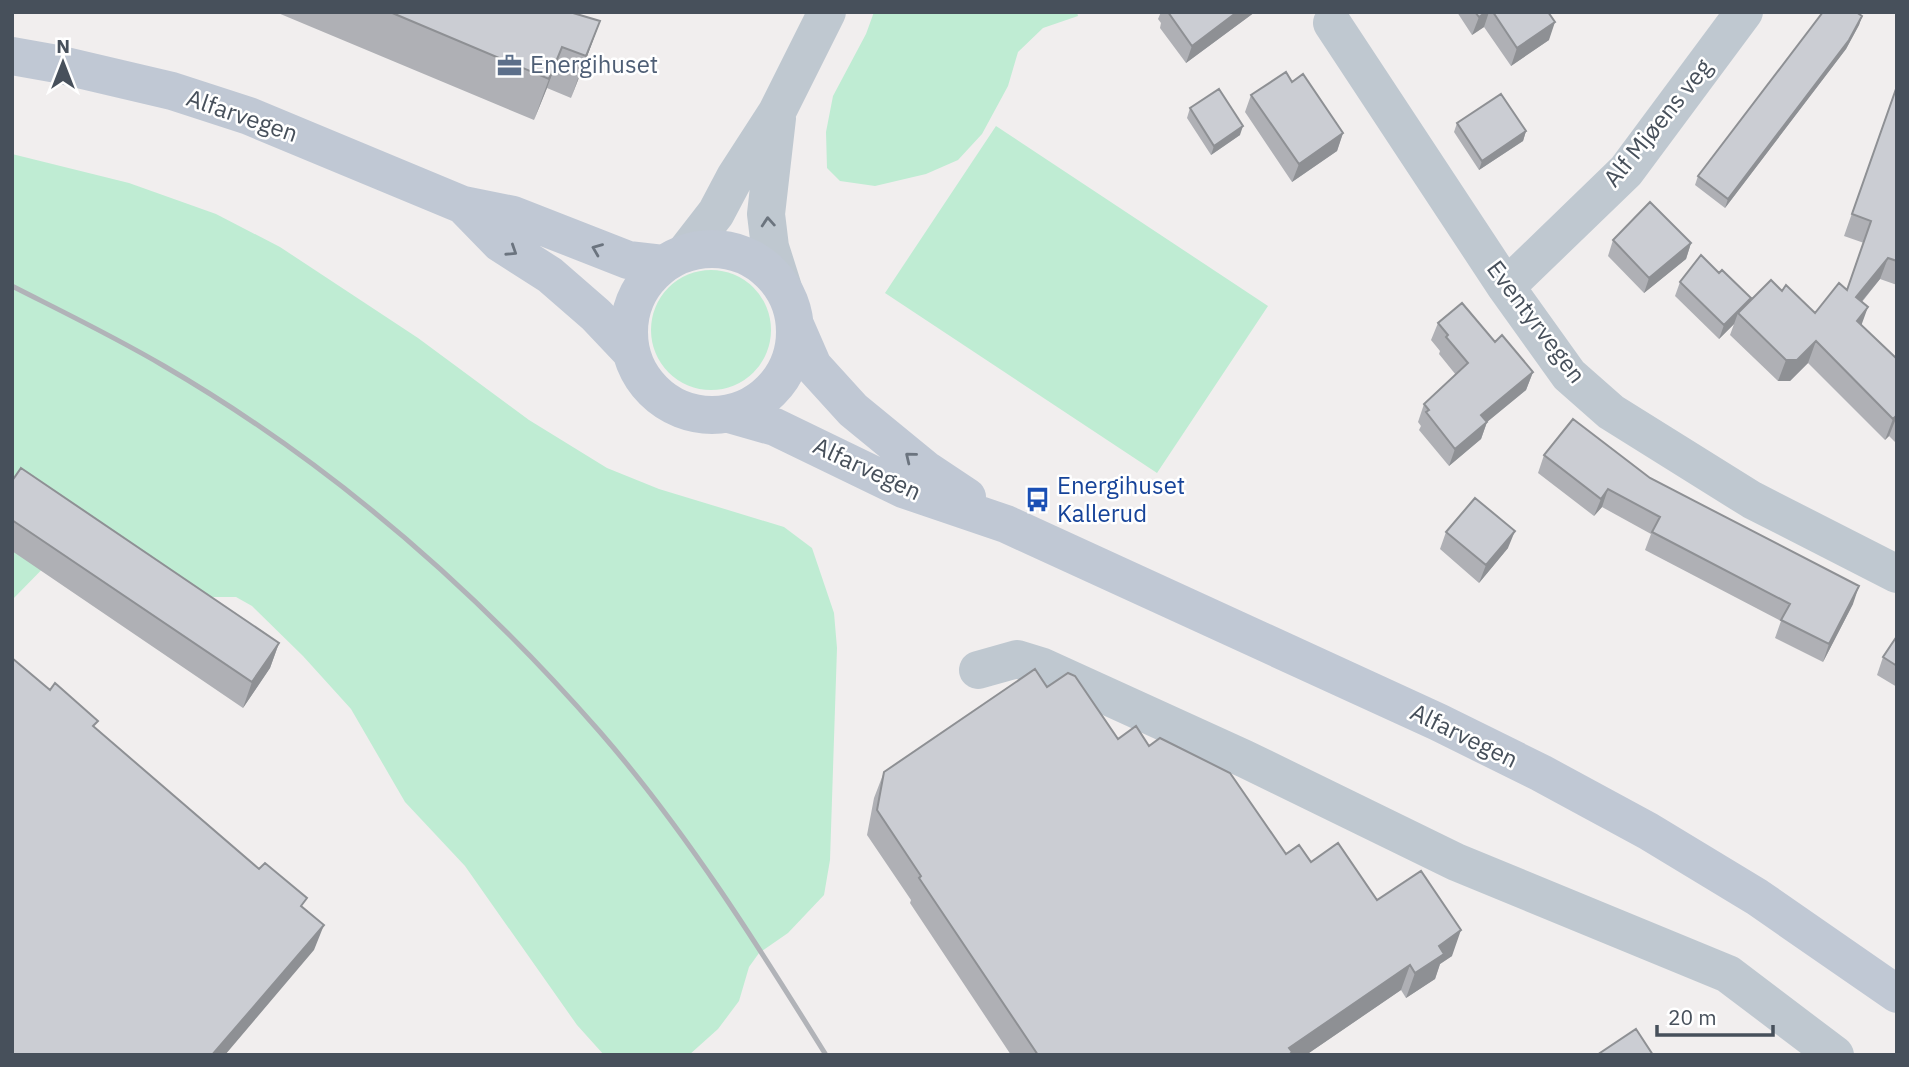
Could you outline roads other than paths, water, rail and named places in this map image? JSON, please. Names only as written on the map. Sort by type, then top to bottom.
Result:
[{"type":"main road","name":"Alfarvegen","points":[[12,56],[172,91],[249,116],[463,205],[513,215],[628,260],[674,259]]},
{"type":"main road","name":"Alfarvegen","points":[[463,205],[500,243],[550,275],[596,315],[631,352]]},
{"type":"main road","points":[[712,249],[740,253],[765,267],[783,288],[792,306],[796,327],[792,356],[779,383],[757,403],[729,414],[697,414],[667,403],[644,381],[631,352],[629,319],[641,288],[674,259],[712,249]]},
{"type":"main road","name":"Alfarvegen","points":[[796,327],[813,366],[853,410],[925,469],[1006,524]]},
{"type":"main road","name":"Alfarvegen","points":[[729,414],[775,427],[903,489],[1006,524],[1438,722],[1541,773],[1648,831],[1757,897],[1897,994]]},
{"type":"street","name":"Alf Mjøens veg","points":[[1506,287],[1626,171],[1744,12]]},
{"type":"street","points":[[674,259],[716,213],[735,177],[777,112],[818,15]]},
{"type":"street","name":"Eventyrvegen","points":[[1332,23],[1506,287],[1569,375],[1611,412],[1752,500],[1897,574]]},
{"type":"street","points":[[777,112],[766,214],[770,247],[783,288]]},
{"type":"street","points":[[978,670],[1017,659],[1043,667],[1245,759],[1456,862],[1728,974],[1835,1055]]},
{"type":"railway","points":[[12,286],[127,345],[225,403],[342,486],[451,579],[552,679],[632,770],[719,889],[826,1055]]},
{"type":"place","name":"Energihuset","points":[[510,65]]},
{"type":"place","name":"Energihuset Kallerud","points":[[1037,500]]}]
